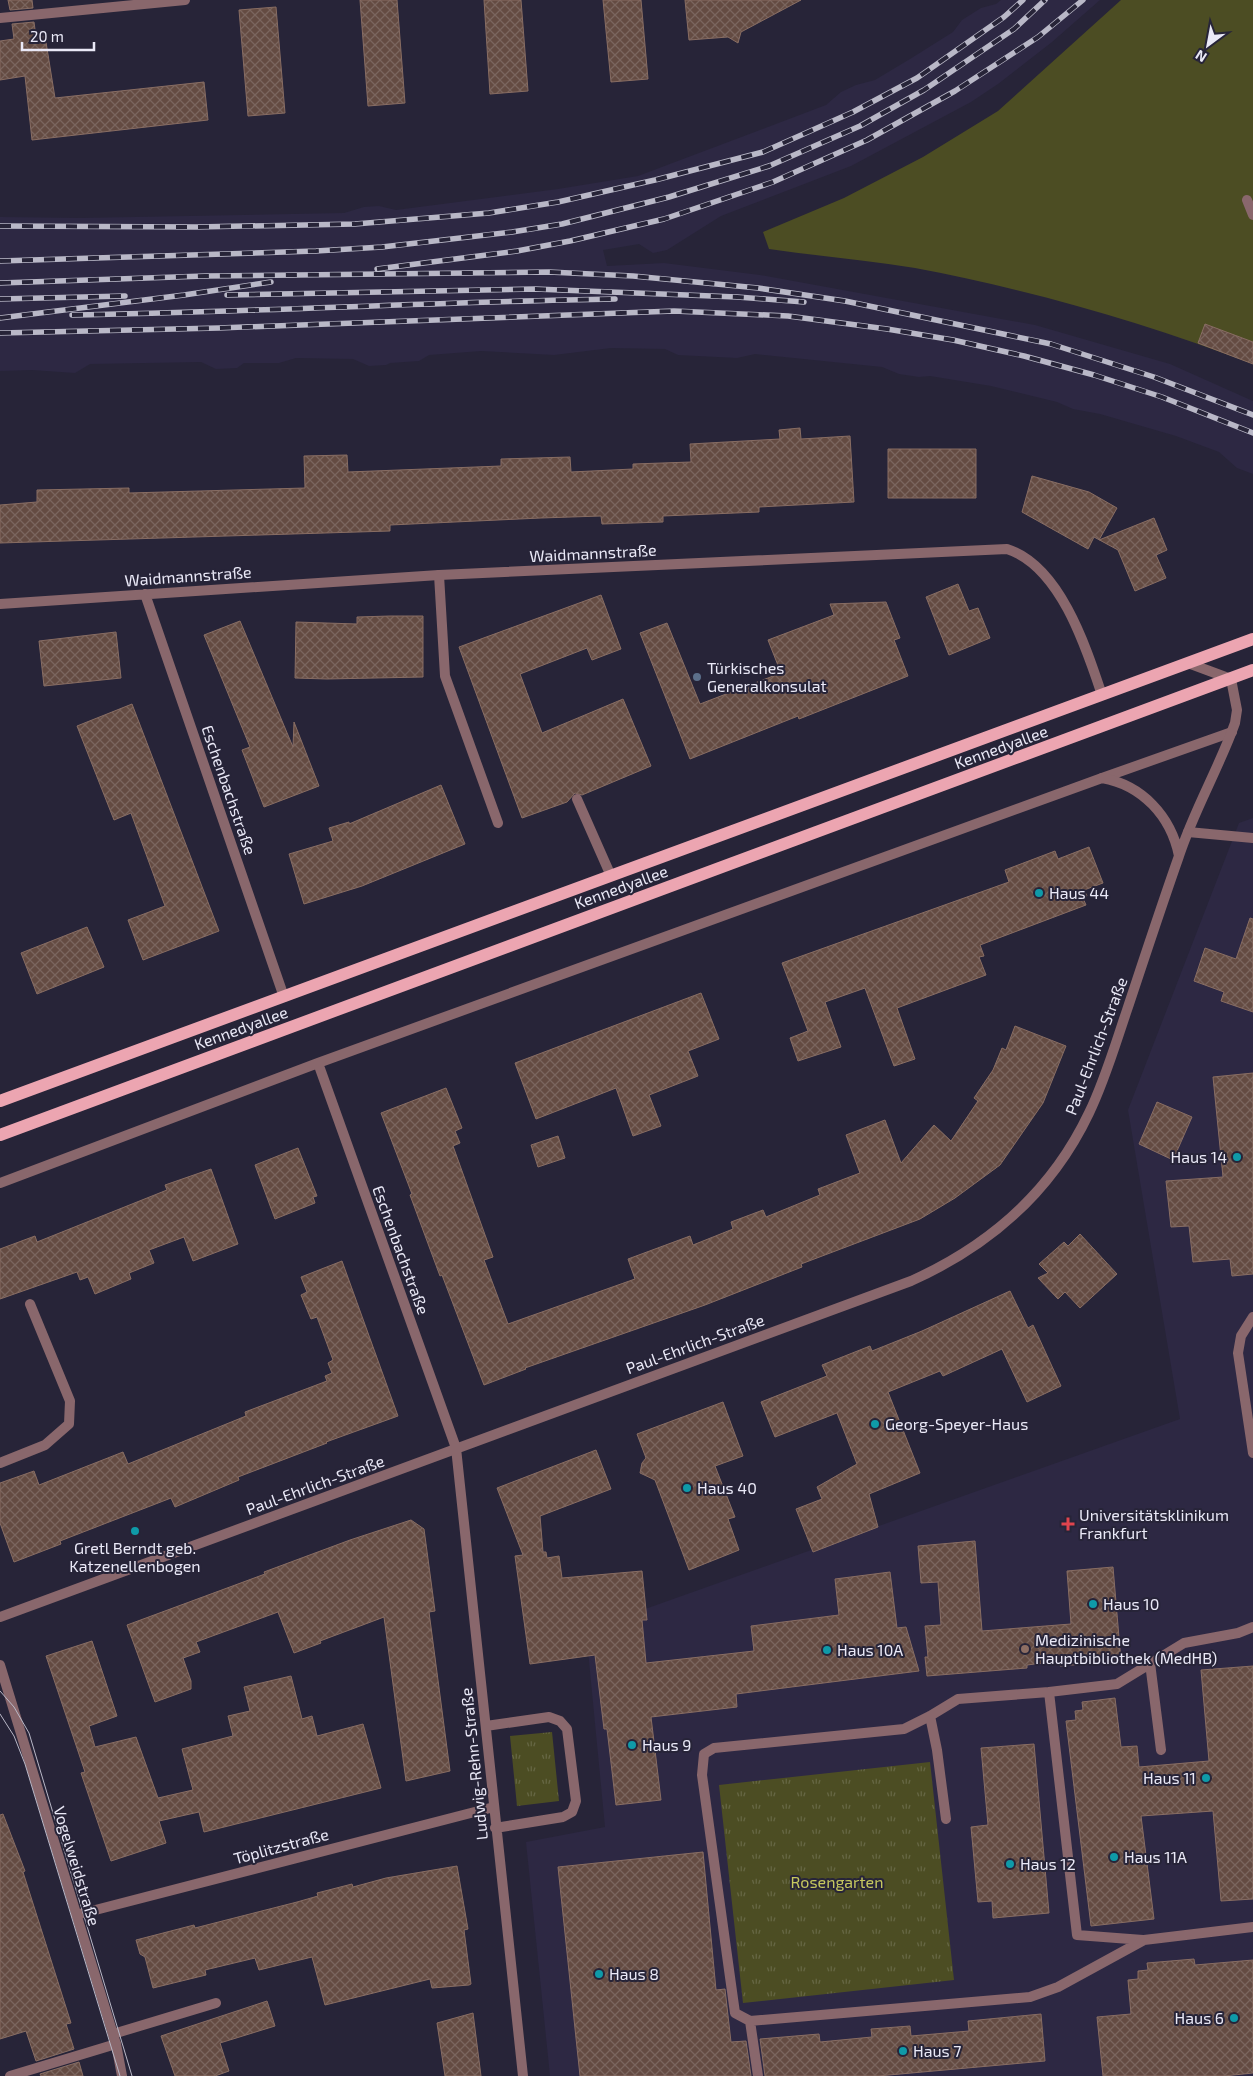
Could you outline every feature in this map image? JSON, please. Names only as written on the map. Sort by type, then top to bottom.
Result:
[{"type":"main road","name":"Kennedyallee","points":[[0,1101],[1253,639]]},
{"type":"main road","name":"Kennedyallee","points":[[0,1135],[1253,670]]},
{"type":"street","points":[[0,18],[185,0]]},
{"type":"street","points":[[1247,200],[1253,215]]},
{"type":"street","name":"Waidmannstraße","points":[[0,604],[439,574],[1008,549],[1020,553],[1035,564],[1058,593],[1073,622],[1102,695]]},
{"type":"street","points":[[439,574],[445,676],[498,823]]},
{"type":"street","name":"Eschenbachstraße","points":[[145,594],[284,996]]},
{"type":"street","points":[[1188,663],[1231,679]]},
{"type":"street","name":"Paul-Ehrlich-Straße","points":[[0,1617],[911,1281],[947,1263],[1001,1227],[1030,1200],[1050,1177],[1072,1145],[1090,1112],[1110,1060],[1179,856],[1204,792],[1232,732],[1237,713],[1231,679]]},
{"type":"street","points":[[0,1183],[318,1062],[1232,732]]},
{"type":"street","points":[[1102,778],[1124,784],[1144,796],[1161,815],[1170,829],[1179,856]]},
{"type":"street","points":[[577,799],[611,876]]},
{"type":"street","points":[[1188,832],[1253,838]]},
{"type":"street","name":"Eschenbachstraße","points":[[318,1062],[456,1448]]},
{"type":"street","points":[[0,1463],[45,1446],[69,1424],[70,1401],[30,1304]]},
{"type":"street","points":[[1253,1317],[1241,1336],[1238,1353],[1240,1378],[1253,1453]]},
{"type":"street","name":"Ludwig-Rehn-Straße","points":[[456,1448],[495,1828],[523,2076]]},
{"type":"street","points":[[1144,1940],[1058,1987],[1030,1997],[750,2021],[735,2013],[702,1775],[704,1754],[714,1748],[904,1729],[930,1716],[958,1698],[1049,1692],[1117,1684],[1184,1643],[1238,1633],[1253,1627]]},
{"type":"street","points":[[1150,1663],[1161,1750]]},
{"type":"street","name":"Vogelweidstraße","points":[[0,1665],[114,2039],[122,2076]]},
{"type":"street","points":[[1049,1692],[1077,1935],[1144,1940],[1253,1927]]},
{"type":"street","points":[[930,1716],[937,1750],[946,1819]]},
{"type":"street","points":[[486,1726],[549,1718],[560,1721],[567,1729],[576,1801],[572,1812],[563,1817],[495,1828]]},
{"type":"street","name":"Töplitzstraße","points":[[76,1915],[494,1806]]},
{"type":"street","points":[[10,2076],[216,2003]]},
{"type":"street","points":[[750,2021],[758,2076]]},
{"type":"shaded area","points":[[1001,0],[1100,0],[1052,42],[998,84],[971,102],[851,166],[721,216],[667,250],[653,253],[639,244],[603,250],[607,266],[664,263],[760,275],[1035,325],[1170,364],[1253,401],[1253,474],[1237,468],[1219,452],[1176,436],[1100,414],[1073,409],[1057,402],[991,386],[930,376],[919,377],[899,374],[882,367],[755,354],[737,358],[678,355],[665,349],[611,348],[554,355],[481,351],[429,355],[419,361],[369,366],[353,359],[296,358],[279,363],[244,363],[237,368],[216,369],[201,362],[90,364],[75,373],[32,370],[0,371],[0,217],[81,218],[344,213],[364,207],[379,206],[396,210],[558,189],[638,176],[826,105],[841,92],[856,85],[875,80],[910,59],[953,32],[962,20],[981,8],[996,4]]},
{"type":"shaded area","name":"Universitätsklinikum Frankfurt","points":[[1253,818],[1253,2076],[550,2076],[526,1842],[605,1827],[586,1630],[1180,1419],[1128,1110],[1239,823]]},
{"type":"green space","points":[[1121,0],[1253,0],[1253,364],[1170,334],[1086,308],[1001,286],[915,268],[769,249],[763,232],[844,198],[923,157],[998,111]]},
{"type":"green space","points":[[552,1732],[559,1801],[517,1806],[510,1736]]},
{"type":"green space","name":"Rosengarten","points":[[930,1762],[954,1980],[743,2003],[719,1785]]},
{"type":"building","points":[[8,0],[32,0],[33,8],[10,10]]},
{"type":"building","points":[[360,0],[397,0],[405,103],[368,106]]},
{"type":"building","points":[[484,0],[521,0],[528,91],[490,94]]},
{"type":"building","points":[[603,0],[641,0],[648,79],[611,82]]},
{"type":"building","points":[[685,0],[801,0],[741,32],[738,43],[728,37],[689,40]]},
{"type":"building","points":[[276,7],[285,113],[248,116],[239,10]]},
{"type":"building","points":[[34,22],[36,37],[45,36],[55,98],[204,82],[208,120],[32,140],[25,76],[0,80],[0,41],[14,39],[12,24]]},
{"type":"building","points":[[1205,324],[1253,342],[1253,364],[1198,343]]},
{"type":"building","points":[[800,428],[801,439],[850,436],[854,502],[759,507],[759,512],[663,516],[663,522],[602,524],[601,516],[390,525],[390,531],[0,543],[0,505],[37,502],[37,490],[129,488],[129,493],[305,488],[304,456],[347,455],[348,472],[501,466],[501,459],[570,457],[571,472],[633,469],[633,464],[691,462],[690,444],[780,439],[779,430]]},
{"type":"building","points":[[888,449],[976,449],[976,498],[888,498]]},
{"type":"building","points":[[1032,476],[1089,492],[1117,508],[1099,540],[1094,537],[1088,549],[1022,512]]},
{"type":"building","points":[[1154,518],[1167,550],[1156,555],[1166,578],[1135,591],[1118,550],[1099,540]]},
{"type":"building","points":[[958,584],[969,611],[978,608],[990,638],[949,655],[926,597]]},
{"type":"building","points":[[601,595],[621,649],[592,660],[587,648],[520,674],[542,733],[623,699],[651,766],[582,795],[575,793],[567,802],[522,818],[459,647]]},
{"type":"building","points":[[886,602],[900,638],[894,640],[908,676],[799,719],[798,716],[690,759],[640,633],[667,623],[700,704],[781,673],[768,640],[834,615],[830,604]]},
{"type":"building","points":[[423,616],[423,677],[295,678],[296,622],[357,624],[357,617]]},
{"type":"building","points":[[240,621],[293,747],[294,722],[319,786],[264,807],[242,750],[250,747],[204,635]]},
{"type":"building","points":[[116,632],[121,678],[44,686],[39,641]]},
{"type":"building","points":[[132,704],[219,931],[143,960],[128,920],[165,906],[131,813],[114,820],[77,726]]},
{"type":"building","points":[[441,785],[465,844],[362,886],[304,904],[289,854],[333,841],[329,828],[349,822],[349,824]]},
{"type":"building","points":[[1089,847],[1103,883],[1084,890],[1087,896],[1083,898],[1086,905],[980,945],[984,956],[979,957],[986,975],[897,1008],[915,1059],[894,1066],[865,988],[825,1002],[841,1047],[798,1061],[790,1038],[808,1031],[782,963],[1009,882],[1005,870],[1055,851],[1058,859]]},
{"type":"building","points":[[1250,918],[1253,919],[1253,1012],[1221,1001],[1224,992],[1194,981],[1205,948],[1236,959]]},
{"type":"building","points":[[87,927],[104,967],[37,994],[21,953]]},
{"type":"building","points":[[701,993],[719,1039],[688,1051],[698,1076],[649,1095],[661,1126],[633,1136],[616,1088],[536,1119],[515,1063]]},
{"type":"building","points":[[1015,1026],[1066,1046],[1043,1103],[1000,1165],[955,1198],[920,1219],[801,1264],[802,1267],[705,1305],[525,1368],[484,1385],[442,1275],[440,1276],[410,1195],[412,1194],[381,1113],[446,1088],[462,1128],[455,1131],[460,1143],[453,1146],[493,1257],[484,1260],[508,1324],[635,1279],[628,1259],[690,1236],[693,1245],[733,1229],[731,1222],[763,1210],[766,1217],[820,1195],[818,1189],[860,1173],[846,1135],[885,1120],[901,1163],[934,1125],[951,1141],[978,1101],[974,1098],[993,1070],[1002,1048],[1006,1050]]},
{"type":"building","name":"Haus 14","points":[[1253,1073],[1253,1274],[1232,1276],[1230,1259],[1193,1262],[1189,1226],[1171,1227],[1166,1181],[1223,1177],[1213,1077]]},
{"type":"building","points":[[1157,1102],[1192,1117],[1173,1160],[1139,1144]]},
{"type":"building","points":[[558,1136],[565,1158],[538,1167],[531,1145]]},
{"type":"building","points":[[298,1148],[317,1196],[313,1197],[315,1203],[275,1219],[255,1165]]},
{"type":"building","points":[[211,1169],[238,1244],[193,1261],[184,1237],[149,1250],[154,1263],[129,1273],[131,1279],[95,1294],[88,1277],[80,1280],[77,1272],[0,1299],[0,1249],[35,1236],[37,1242],[167,1190],[165,1185]]},
{"type":"building","points":[[1080,1234],[1117,1274],[1080,1308],[1065,1292],[1058,1299],[1038,1278],[1048,1273],[1039,1264],[1064,1242],[1068,1246]]},
{"type":"building","points":[[342,1261],[398,1416],[238,1477],[239,1480],[175,1507],[171,1498],[60,1541],[61,1544],[14,1562],[0,1523],[0,1483],[34,1471],[39,1485],[123,1452],[128,1464],[246,1416],[245,1412],[327,1381],[325,1376],[332,1373],[328,1363],[333,1360],[317,1317],[311,1319],[301,1295],[307,1292],[301,1277]]},
{"type":"building","name":"Georg-Speyer-Haus","points":[[1010,1291],[1028,1328],[1033,1325],[1061,1386],[1027,1402],[1002,1349],[943,1376],[940,1371],[888,1392],[920,1473],[869,1494],[878,1527],[813,1552],[796,1509],[822,1499],[817,1487],[857,1464],[837,1413],[775,1437],[761,1402],[827,1376],[822,1365],[870,1346],[872,1351],[922,1331]]},
{"type":"building","name":"Haus 40","points":[[723,1402],[743,1456],[715,1466],[735,1517],[728,1519],[739,1550],[689,1570],[655,1480],[640,1473],[642,1463],[646,1458],[637,1434]]},
{"type":"building","points":[[596,1450],[611,1489],[540,1516],[543,1552],[546,1552],[547,1558],[559,1556],[562,1578],[642,1571],[647,1620],[642,1620],[646,1663],[754,1651],[751,1626],[839,1615],[835,1579],[890,1572],[897,1628],[906,1627],[919,1671],[736,1694],[737,1707],[651,1717],[661,1800],[616,1805],[607,1729],[604,1729],[595,1655],[530,1664],[515,1556],[523,1555],[497,1488]]},
{"type":"building","points":[[411,1520],[424,1529],[435,1611],[429,1612],[450,1771],[406,1781],[384,1617],[294,1653],[278,1612],[196,1642],[200,1652],[183,1658],[191,1681],[191,1689],[155,1702],[127,1625],[350,1540]]},
{"type":"building","name":"Haus 10","points":[[975,1541],[982,1631],[1071,1624],[1067,1571],[1113,1567],[1121,1661],[1060,1666],[1059,1661],[1027,1665],[1027,1668],[927,1676],[925,1657],[928,1657],[925,1626],[941,1625],[938,1582],[921,1583],[918,1546]]},
{"type":"building","points":[[92,1641],[117,1716],[89,1726],[95,1747],[136,1737],[158,1798],[193,1790],[182,1749],[233,1736],[228,1716],[250,1711],[244,1687],[291,1676],[302,1719],[312,1716],[317,1736],[363,1724],[381,1788],[204,1832],[199,1812],[159,1821],[166,1843],[111,1861],[81,1773],[85,1772],[46,1656]]},
{"type":"building","points":[[1253,1666],[1253,1899],[1221,1901],[1213,1811],[1141,1816],[1154,1919],[1091,1926],[1066,1721],[1076,1720],[1075,1711],[1083,1710],[1082,1702],[1115,1698],[1121,1747],[1137,1746],[1139,1767],[1209,1761],[1201,1670]]},
{"type":"building","name":"Haus 12","points":[[1034,1744],[1049,1913],[993,1918],[992,1901],[978,1902],[971,1827],[988,1825],[981,1748]]},
{"type":"building","points":[[3,1814],[25,1871],[23,1872],[71,2023],[66,2024],[74,2049],[36,2061],[26,2031],[0,2039],[0,1815]]},
{"type":"building","points":[[703,1852],[716,1990],[725,1989],[731,2042],[746,2041],[751,2076],[580,2076],[558,1867]]},
{"type":"building","points":[[457,1866],[468,1929],[464,1930],[471,1984],[469,1985],[432,1988],[430,1979],[325,2005],[312,1957],[259,1970],[255,1958],[205,1970],[206,1975],[153,1988],[145,1957],[140,1954],[136,1940],[194,1925],[195,1928],[297,1902],[318,1896],[317,1893],[352,1884],[353,1887],[386,1878]]},
{"type":"building","name":"Haus 6","points":[[1194,1959],[1195,1965],[1253,1960],[1253,2073],[1224,2076],[1103,2076],[1097,2017],[1131,2014],[1128,1980],[1138,1979],[1138,1971],[1148,1970],[1147,1963]]},
{"type":"building","points":[[267,2001],[275,2026],[220,2043],[229,2071],[215,2076],[175,2076],[161,2036]]},
{"type":"building","points":[[473,2013],[481,2076],[445,2076],[437,2023]]},
{"type":"building","name":"Haus 7","points":[[1041,2014],[1045,2061],[878,2076],[765,2076],[760,2039],[819,2034],[820,2042],[872,2037],[871,2029],[910,2026],[911,2036],[969,2031],[968,2021]]},
{"type":"building","points":[[79,2062],[83,2076],[41,2076],[40,2074]]},
{"type":"tram line","points":[[0,1691],[14,1707],[29,1733],[132,2076]]},
{"type":"tram line","points":[[0,1714],[14,1736],[25,1764],[120,2076]]},
{"type":"railway","points":[[0,226],[196,227],[355,224],[489,213],[558,202],[655,180],[763,152],[853,112],[917,78],[1004,17],[1023,0]]},
{"type":"railway","points":[[0,261],[316,251],[382,247],[512,232],[562,224],[669,197],[769,166],[860,126],[924,90],[1014,29],[1045,0]]},
{"type":"railway","points":[[377,269],[517,251],[570,241],[664,219],[773,182],[867,140],[955,91],[1038,37],[1083,0]]},
{"type":"railway","points":[[0,283],[205,276],[549,272],[633,276],[758,288],[845,301],[1051,344],[1154,377],[1253,415]]},
{"type":"railway","points":[[0,318],[271,282]]},
{"type":"railway","points":[[227,295],[535,289],[737,297],[804,302]]},
{"type":"railway","points":[[0,299],[125,296]]},
{"type":"railway","points":[[72,315],[615,299]]},
{"type":"railway","points":[[0,333],[219,328],[674,311],[788,316],[953,340],[1024,356],[1094,375],[1162,397],[1253,433]]},
{"type":"place","name":"Türkisches Generalkonsulat","points":[[697,677]]},
{"type":"place","name":"Haus 44","points":[[1039,893]]},
{"type":"place","name":"Haus 14","points":[[1237,1157]]},
{"type":"place","name":"Georg-Speyer-Haus","points":[[875,1424]]},
{"type":"place","name":"Haus 40","points":[[687,1488]]},
{"type":"place","name":"Universitätsklinikum Frankfurt","points":[[1068,1524]]},
{"type":"place","name":"Gretl Berndt geb. Katzenellenbogen","points":[[135,1531]]},
{"type":"place","name":"Haus 10","points":[[1093,1604]]},
{"type":"place","name":"Medizinische Hauptbibliothek (MedHB)","points":[[1025,1649]]},
{"type":"place","name":"Haus 10A","points":[[827,1650]]},
{"type":"place","name":"Haus 9","points":[[632,1745]]},
{"type":"place","name":"Haus 11","points":[[1206,1778]]},
{"type":"place","name":"Haus 11A","points":[[1114,1857]]},
{"type":"place","name":"Haus 12","points":[[1010,1864]]},
{"type":"place","name":"Haus 8","points":[[599,1974]]},
{"type":"place","name":"Haus 6","points":[[1234,2018]]},
{"type":"place","name":"Haus 7","points":[[903,2051]]}]
